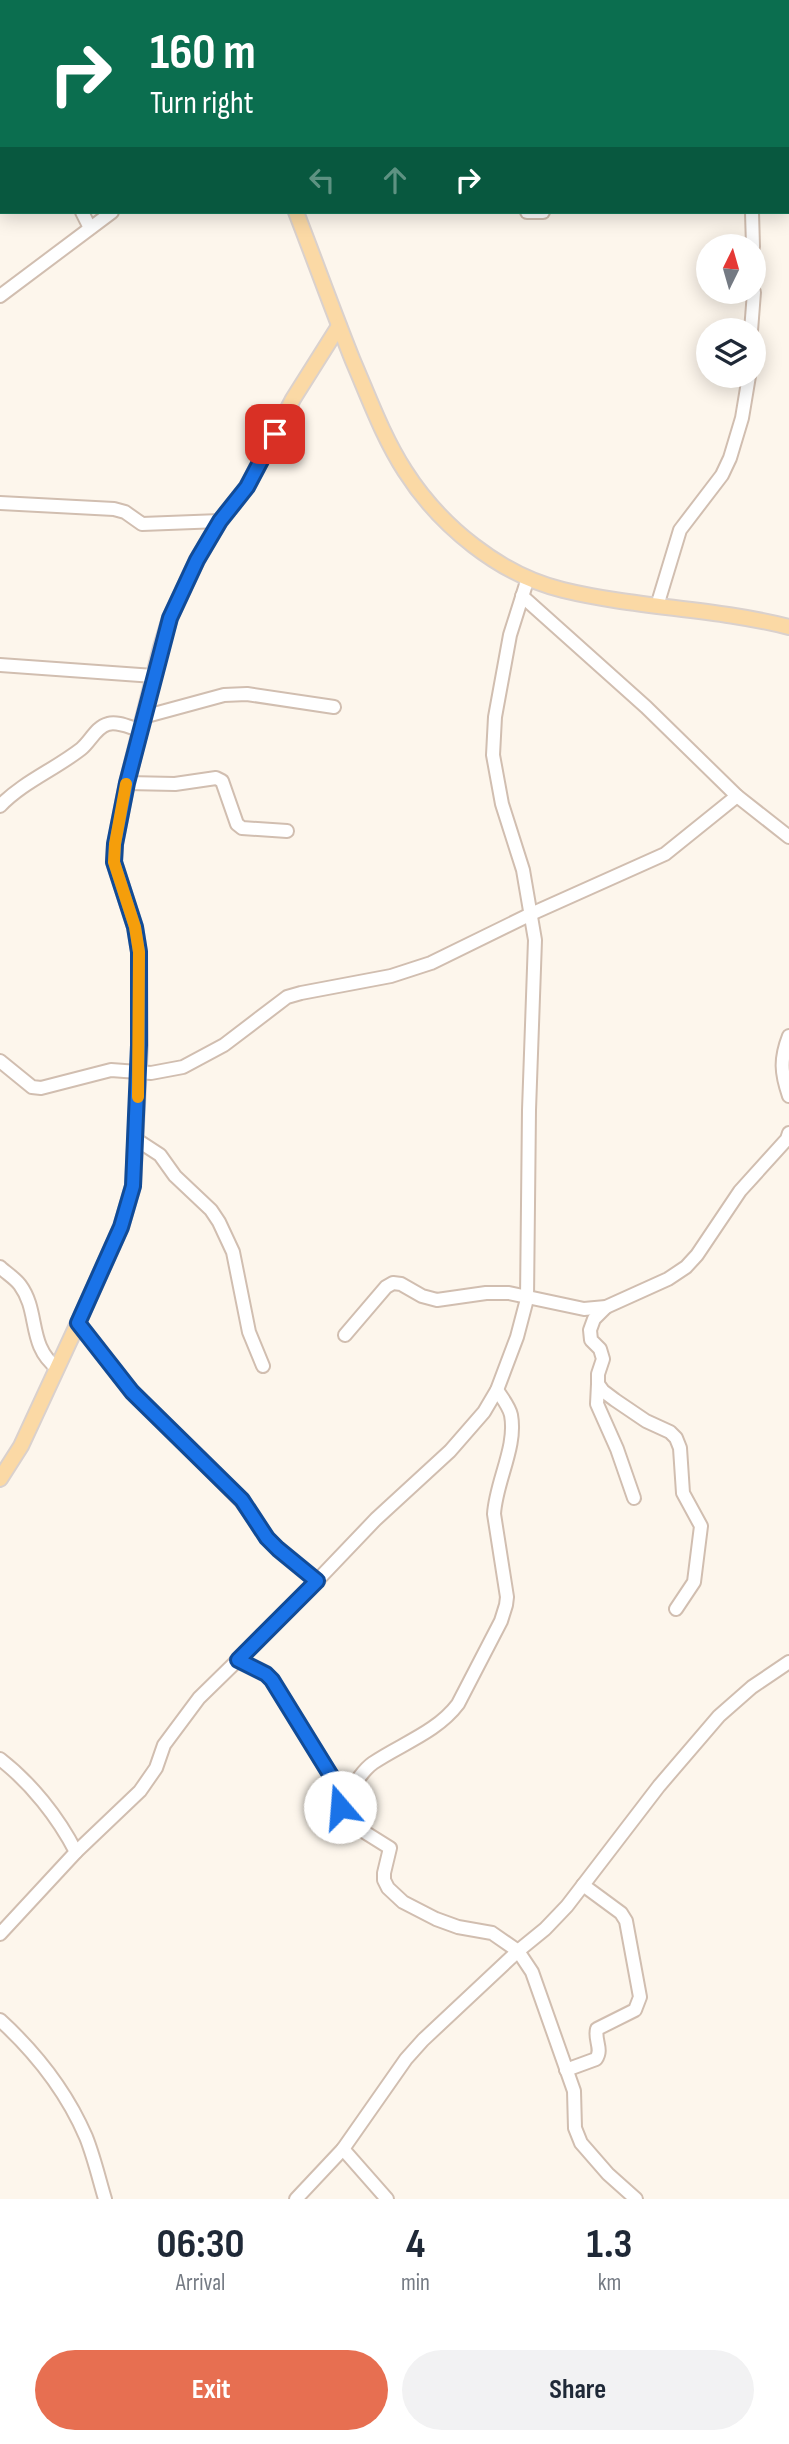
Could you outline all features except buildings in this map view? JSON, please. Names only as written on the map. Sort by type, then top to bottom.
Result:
[{"type":"main road","points":[[297,214],[339,326],[391,446],[422,495],[466,539],[487,555],[528,578],[583,595],[789,626]]},
{"type":"main road","points":[[0,1479],[21,1446],[78,1323],[128,1206],[133,1186],[139,952],[135,927],[114,862],[115,844],[127,783],[170,618],[197,560],[220,521],[247,487],[293,399],[339,326]]},
{"type":"street","points":[[83,214],[90,228]]},
{"type":"street","points":[[0,296],[109,214]]},
{"type":"street","points":[[752,214],[753,234]]},
{"type":"street","points":[[657,606],[680,530],[722,475],[730,458],[742,418],[747,388]]},
{"type":"street","points":[[0,503],[114,509],[125,512],[142,524],[220,521]]},
{"type":"street","points":[[0,1934],[76,1852],[140,1791],[156,1768],[164,1745],[199,1698],[376,1519],[450,1451],[484,1412],[497,1390],[517,1337],[527,1299],[529,1110],[535,940],[523,870],[502,804],[493,755],[495,717],[508,648],[528,578]]},
{"type":"street","points":[[522,596],[646,707],[737,796],[789,837]]},
{"type":"street","points":[[0,665],[154,676]]},
{"type":"street","points":[[0,806],[19,789],[84,747],[105,724],[142,724],[225,695],[247,694],[334,707]]},
{"type":"street","points":[[127,783],[175,784],[216,778],[222,781],[236,824],[242,828],[288,831]]},
{"type":"street","points":[[0,1061],[32,1087],[41,1088],[111,1070],[165,1072],[183,1067],[224,1045],[288,997],[406,972],[431,963],[531,914],[665,854],[737,796]]},
{"type":"street","points":[[789,1036],[780,1069],[789,1096]]},
{"type":"street","points":[[345,1335],[386,1287],[393,1283],[437,1300],[486,1293],[509,1293],[527,1299],[584,1309],[606,1307],[668,1279],[686,1267],[697,1255],[740,1191],[787,1139],[789,1133]]},
{"type":"street","points":[[136,1140],[160,1155],[175,1176],[211,1210],[219,1222],[233,1252],[249,1332],[263,1366]]},
{"type":"street","points":[[0,1267],[21,1286],[33,1316],[39,1347],[47,1360],[57,1368]]},
{"type":"street","points":[[606,1307],[594,1319],[590,1329],[591,1340],[600,1349],[603,1359],[598,1374],[597,1404],[634,1497]]},
{"type":"street","points":[[78,1323],[132,1392],[242,1500],[267,1538],[317,1581]]},
{"type":"street","points":[[598,1384],[625,1407],[670,1432],[680,1448],[683,1493],[701,1526],[701,1535],[694,1582],[676,1609]]},
{"type":"street","points":[[340,1807],[373,1763],[399,1749],[451,1713],[501,1621],[507,1597],[494,1514],[510,1441],[511,1415],[497,1390]]},
{"type":"street","points":[[238,1660],[266,1674],[272,1680],[333,1779],[339,1791],[342,1818],[390,1848],[384,1873],[388,1888],[403,1902],[436,1919],[458,1927],[492,1933],[518,1951],[532,1972],[574,2091],[575,2128],[581,2143],[608,2174],[636,2199]]},
{"type":"street","points":[[296,2199],[343,2149],[406,2059],[518,1951],[545,1929],[583,1885],[659,1786],[719,1716],[752,1687],[789,1662]]},
{"type":"street","points":[[0,1759],[30,1786],[76,1852]]},
{"type":"street","points":[[566,2070],[596,2059],[599,2052],[597,2029],[635,2010],[639,1997],[626,1921],[621,1913],[583,1885]]},
{"type":"street","points":[[2,2028],[47,2071],[72,2109],[87,2140],[105,2199]]},
{"type":"street","points":[[343,2149],[387,2199]]},
{"type":"slow traffic","points":[[126,784],[114,862],[135,927],[139,952],[138,1097]]},
{"type":"route","points":[[275,434],[247,487],[220,521],[197,560],[170,618],[127,783],[114,862],[135,927],[139,952],[139,1045],[133,1186],[121,1227],[78,1323],[132,1392],[242,1500],[267,1538],[317,1581],[238,1660],[266,1674],[272,1680],[333,1779],[339,1791],[340,1807]]}]
